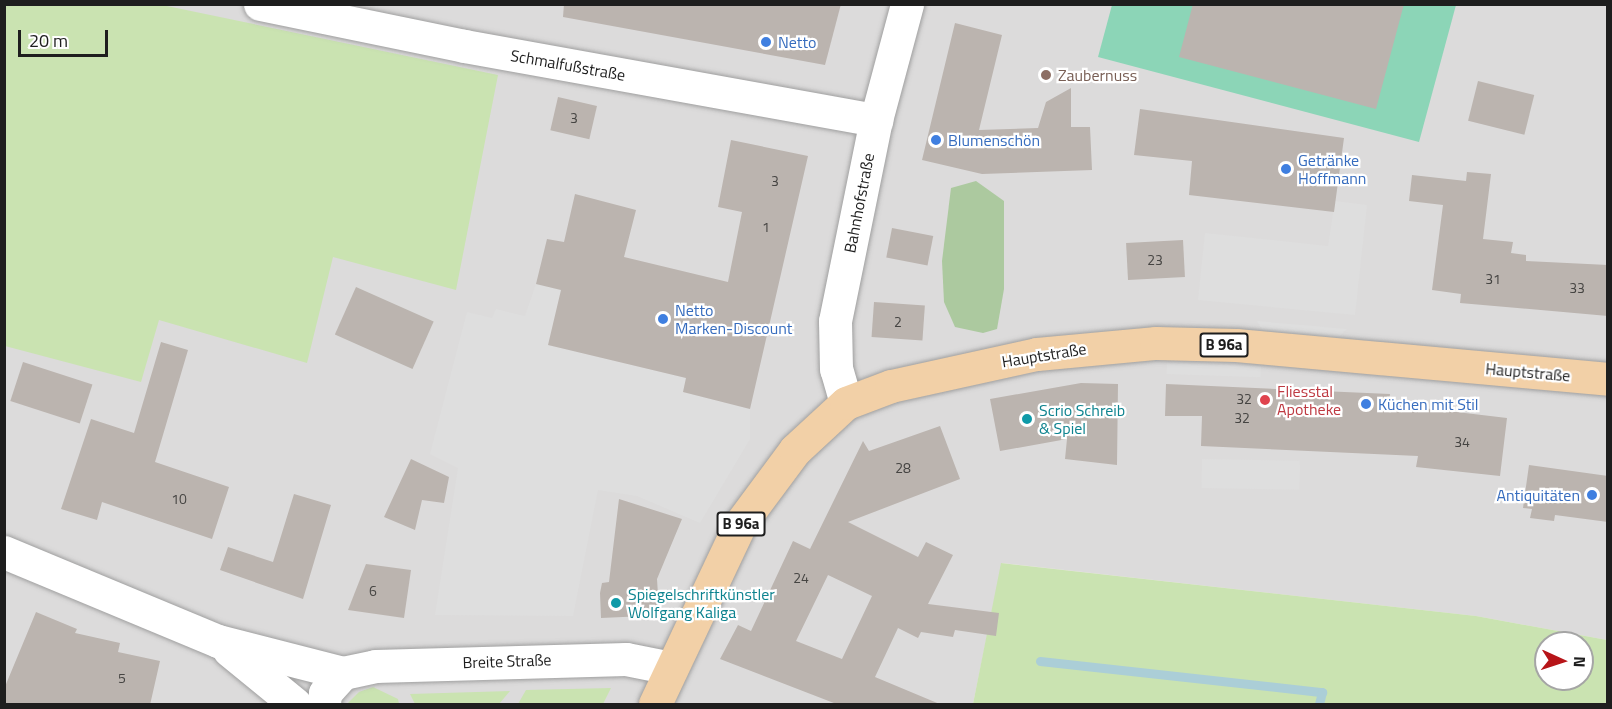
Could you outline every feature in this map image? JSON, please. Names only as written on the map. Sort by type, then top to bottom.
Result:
[{"type":"main road","name":"Hauptstraße","points":[[655,705],[740,524],[795,450],[846,403],[891,386],[1037,354],[1156,343],[1236,345],[1608,379]]},
{"type":"street","name":"Schmalfußstraße","points":[[260,4],[464,46],[876,120]]},
{"type":"street","name":"Bahnhofstraße","points":[[846,403],[836,369],[835,321],[876,120],[907,4]]},
{"type":"street","name":"Breite Straße","points":[[4,552],[218,641],[343,673],[375,666],[584,659],[626,659],[671,668]]},
{"type":"street","name":"Breite Straße","points":[[218,641],[295,705]]},
{"type":"street","points":[[324,705],[324,693],[343,673]]},
{"type":"shaded area","points":[[4,5],[1607,5],[1607,640],[1594,638],[1594,631],[1558,631],[1476,616],[1002,563],[973,704],[5,704]]},
{"type":"shaded area","points":[[1335,201],[1367,205],[1355,315],[1198,300],[1205,233],[1328,246]]},
{"type":"shaded area","points":[[536,284],[561,290],[549,345],[686,378],[683,392],[750,409],[750,439],[700,523],[637,496],[598,490],[573,616],[435,615],[458,468],[430,454],[467,312],[492,318],[496,309],[525,316]]},
{"type":"shaded area","points":[[1257,321],[1347,329],[1335,340],[1264,333]]},
{"type":"shaded area","points":[[1167,363],[1261,366],[1261,377],[1167,374]]},
{"type":"shaded area","points":[[1202,459],[1300,461],[1299,490],[1201,488]]},
{"type":"green space","points":[[6,5],[162,5],[498,75],[456,290],[333,257],[307,363],[159,320],[141,382],[5,346]]},
{"type":"green space","points":[[1112,5],[1456,5],[1419,142],[1098,57]]},
{"type":"green space","points":[[976,181],[1004,201],[1004,289],[997,329],[983,333],[955,327],[944,302],[942,261],[951,188]]},
{"type":"green space","points":[[1001,563],[1476,616],[1558,631],[1534,631],[1534,691],[1594,691],[1594,638],[1607,640],[1607,704],[973,704]]},
{"type":"green space","points":[[373,687],[398,699],[399,704],[347,704],[359,692]]},
{"type":"green space","points":[[611,688],[603,704],[518,704],[526,690]]},
{"type":"green space","points":[[510,691],[499,704],[415,704],[410,694]]},
{"type":"building","name":"Netto","points":[[564,4],[841,4],[825,65],[563,17]]},
{"type":"building","points":[[1193,4],[1404,4],[1376,109],[1179,57]]},
{"type":"building","points":[[955,23],[1002,35],[979,130],[1038,128],[1046,102],[1071,88],[1071,127],[1090,127],[1092,170],[982,174],[922,160]]},
{"type":"building","points":[[1478,81],[1534,95],[1524,135],[1468,121]]},
{"type":"building","points":[[558,97],[597,106],[589,139],[550,130]]},
{"type":"building","points":[[1140,109],[1344,138],[1334,212],[1189,195],[1192,161],[1134,155]]},
{"type":"building","name":"Netto Marken-Discount","points":[[731,140],[808,156],[750,409],[683,392],[686,378],[548,345],[561,290],[536,284],[547,239],[564,242],[575,194],[636,210],[624,257],[728,282],[742,212],[718,207]]},
{"type":"building","points":[[1467,172],[1491,174],[1483,239],[1513,242],[1511,253],[1526,255],[1526,261],[1608,265],[1608,316],[1460,303],[1461,294],[1432,290],[1443,205],[1409,201],[1412,175],[1466,181]]},
{"type":"building","points":[[892,228],[933,236],[928,265],[886,257]]},
{"type":"building","points":[[1183,240],[1185,277],[1128,280],[1126,243]]},
{"type":"building","points":[[356,287],[434,322],[413,369],[335,335]]},
{"type":"building","points":[[874,302],[925,306],[922,340],[872,337]]},
{"type":"building","points":[[161,342],[188,350],[155,462],[229,487],[212,539],[102,502],[97,520],[61,509],[91,419],[134,433]]},
{"type":"building","points":[[23,362],[92,385],[80,424],[10,401]]},
{"type":"building","points":[[1081,383],[1118,384],[1117,465],[1065,459],[1067,439],[1000,451],[990,399]]},
{"type":"building","points":[[1166,384],[1390,394],[1389,404],[1507,418],[1500,476],[1416,467],[1418,456],[1201,446],[1202,416],[1165,416]]},
{"type":"building","points":[[940,426],[960,479],[848,522],[918,557],[926,542],[953,555],[928,604],[999,613],[996,636],[955,630],[953,637],[921,632],[918,638],[898,628],[875,677],[942,705],[839,705],[720,659],[738,625],[751,631],[793,541],[810,549],[863,441],[869,451]],"holes":[[[828,575],[872,596],[842,659],[796,641]]]},
{"type":"building","points":[[411,459],[449,477],[444,503],[422,500],[415,530],[384,517]]},
{"type":"building","points":[[1529,465],[1608,476],[1608,522],[1555,515],[1554,521],[1530,518],[1532,509],[1523,508]]},
{"type":"building","points":[[294,494],[331,505],[303,599],[220,570],[228,547],[273,562]]},
{"type":"building","points":[[619,499],[682,519],[657,579],[659,611],[644,612],[645,616],[601,618],[600,593],[602,583],[609,582]]},
{"type":"building","points":[[366,564],[411,570],[404,618],[348,610]]},
{"type":"building","points":[[36,612],[77,629],[75,633],[120,643],[118,652],[160,661],[150,705],[4,705],[4,689]]},
{"type":"waterway","points":[[1040,661],[1322,692],[1319,704]]},
{"type":"place","name":"Netto","points":[[766,42]]},
{"type":"place","name":"Zaubernuss","points":[[1046,75]]},
{"type":"place","name":"Blumenschön","points":[[936,140]]},
{"type":"place","name":"Getränke Hoffmann","points":[[1286,169]]},
{"type":"place","name":"Netto Marken-Discount","points":[[663,319]]},
{"type":"place","name":"Fliesstal Apotheke","points":[[1265,400]]},
{"type":"place","name":"Küchen mit Stil","points":[[1366,404]]},
{"type":"place","name":"Scrio Schreib & Spiel","points":[[1027,419]]},
{"type":"place","name":"Antiquitäten","points":[[1592,495]]},
{"type":"place","name":"Spiegelschriftkünstler Wolfgang Kaliga","points":[[616,603]]}]
